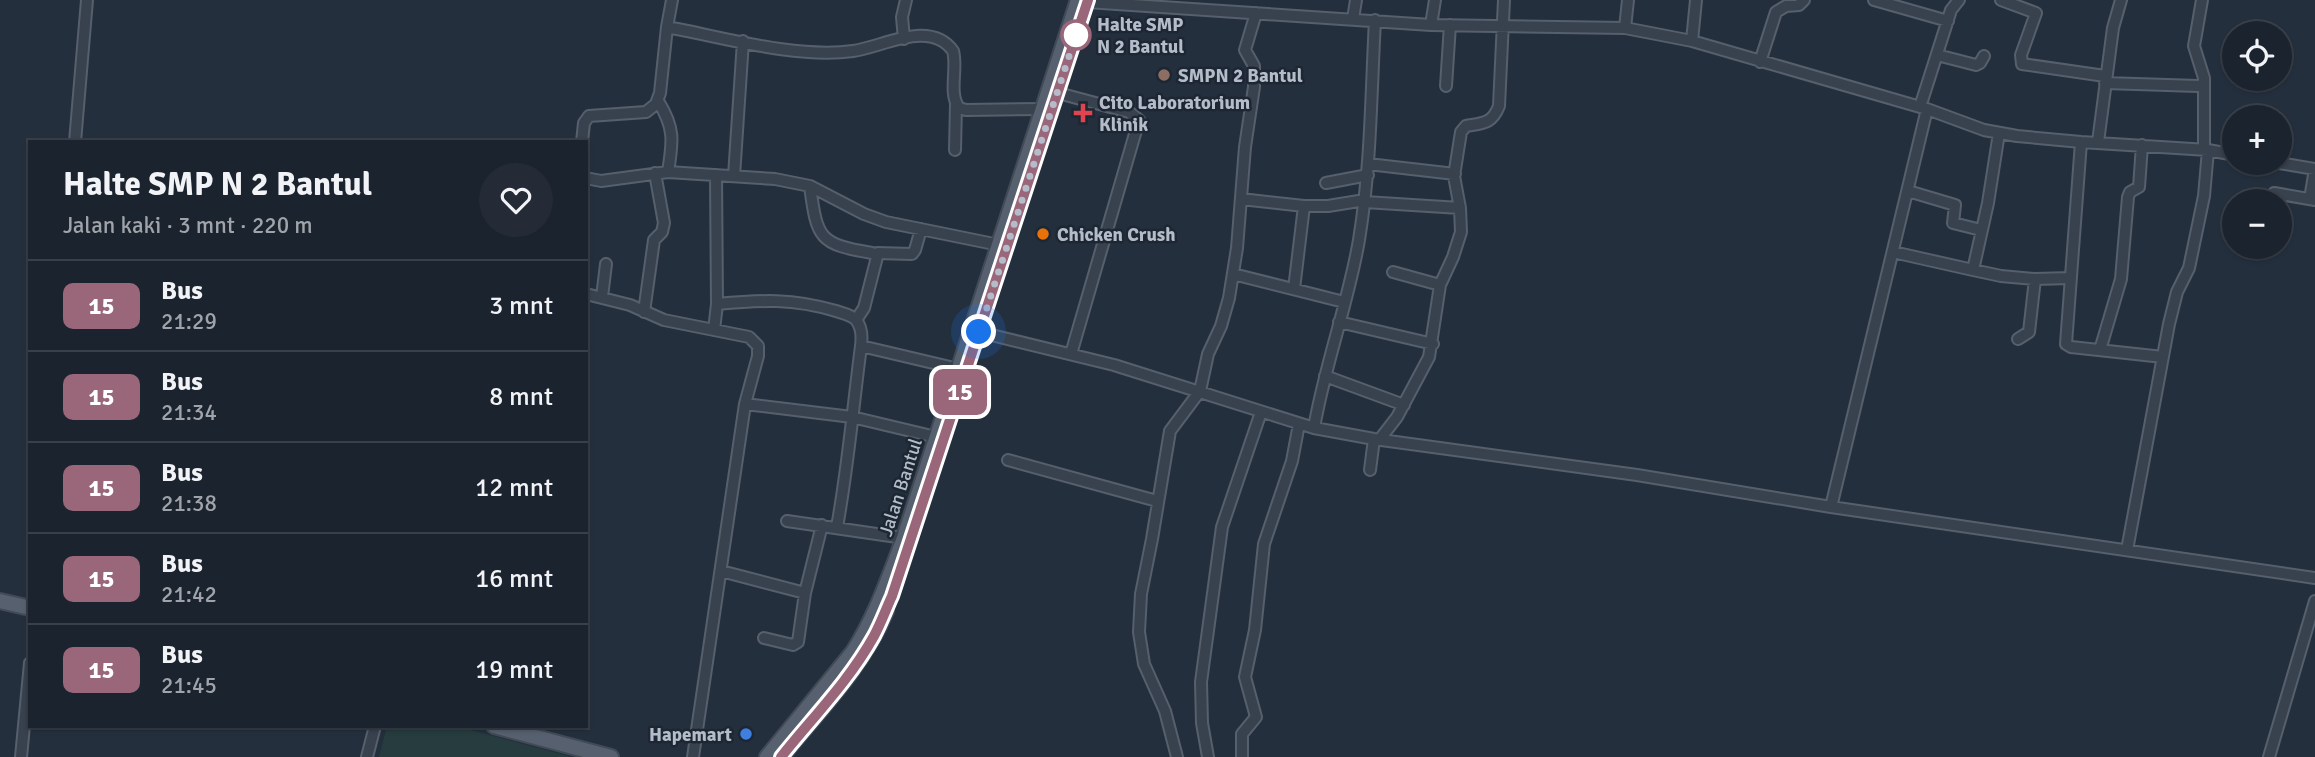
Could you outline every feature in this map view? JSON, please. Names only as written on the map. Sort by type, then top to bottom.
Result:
[{"type":"main road","name":"Jalan Bantul","points":[[767,757],[835,676],[865,634],[883,595],[936,437],[979,332],[1058,93],[1085,1]]},
{"type":"main road","name":"Jalan Bantul","points":[[781,757],[841,685],[875,635],[901,572],[999,245],[1043,109],[1085,1]]},
{"type":"main road","points":[[0,601],[28,608]]},
{"type":"main road","points":[[502,728],[611,757]]},
{"type":"street","points":[[75,140],[87,0]]},
{"type":"street","points":[[582,140],[584,123],[589,116],[646,113],[658,101],[672,0]]},
{"type":"street","points":[[904,38],[902,17],[906,0]]},
{"type":"street","points":[[1353,19],[1356,0]]},
{"type":"street","points":[[1431,25],[1435,0]]},
{"type":"street","points":[[1370,470],[1377,439],[1390,428],[1404,405],[1433,344],[1440,285],[1461,232],[1455,174],[1463,128],[1489,121],[1499,106],[1504,0]]},
{"type":"street","points":[[1625,28],[1628,0]]},
{"type":"street","points":[[1692,41],[1696,0]]},
{"type":"street","points":[[1760,62],[1776,12],[1786,6],[1799,5],[1804,0]]},
{"type":"street","points":[[1874,0],[1948,21]]},
{"type":"street","points":[[1831,507],[1908,191],[1937,55],[1948,21],[1959,0]]},
{"type":"street","points":[[2001,0],[2036,13],[2021,55],[2022,64],[2105,79],[2198,86],[2204,83]]},
{"type":"street","points":[[2098,142],[2113,28],[2121,0]]},
{"type":"street","points":[[2127,550],[2175,300],[2189,268],[2204,196],[2204,83],[2202,66],[2194,46],[2202,0]]},
{"type":"street","points":[[1085,1],[1431,25],[1625,28],[1692,41],[1924,108],[1984,130],[2081,142],[2222,153]]},
{"type":"street","points":[[1177,757],[1165,711],[1144,664],[1139,632],[1141,594],[1170,431],[1200,391],[1208,354],[1226,313],[1233,274],[1245,146],[1254,87],[1254,62],[1245,50],[1268,2]]},
{"type":"street","points":[[1314,428],[1354,265],[1365,201],[1375,20]]},
{"type":"street","points":[[1446,86],[1450,25]]},
{"type":"street","points":[[667,27],[796,51],[834,53],[870,48],[904,38],[938,38],[951,47],[955,57],[955,150]]},
{"type":"street","points":[[734,176],[743,41]]},
{"type":"street","points":[[1937,55],[1976,65],[1984,56]]},
{"type":"street","points":[[1058,93],[1129,113],[1139,120],[1071,354]]},
{"type":"street","points":[[658,101],[671,127],[672,148],[668,172]]},
{"type":"street","points":[[956,104],[966,110],[1043,109]]},
{"type":"street","points":[[1973,270],[1999,133]]},
{"type":"street","points":[[2081,142],[2066,344],[2071,347],[2163,357]]},
{"type":"street","points":[[2100,350],[2121,279],[2128,197],[2130,192],[2139,187],[2142,145]]},
{"type":"street","points":[[2292,165],[2315,169],[2313,199],[2292,196]]},
{"type":"street","points":[[1326,183],[1368,169],[1455,174]]},
{"type":"street","points":[[588,181],[668,172],[775,179],[810,186],[876,219],[999,245]]},
{"type":"street","points":[[644,312],[654,240],[662,232],[664,223],[655,173]]},
{"type":"street","points":[[714,330],[718,304],[716,175]]},
{"type":"street","points":[[810,186],[814,216],[822,236],[836,246],[872,253]]},
{"type":"street","points":[[1908,191],[1955,205],[1953,223],[1981,230]]},
{"type":"street","points":[[1241,199],[1304,206],[1365,201],[1460,208]]},
{"type":"street","points":[[1294,289],[1304,206]]},
{"type":"street","points":[[856,320],[864,308],[878,253],[912,254],[921,229]]},
{"type":"street","points":[[1893,251],[2001,276],[2070,278]]},
{"type":"street","points":[[602,298],[606,264]]},
{"type":"street","points":[[1394,272],[1440,285]]},
{"type":"street","points":[[1233,274],[1344,302]]},
{"type":"street","points":[[2018,339],[2029,332],[2035,279]]},
{"type":"street","points":[[588,294],[630,305],[664,320],[750,337],[757,344],[758,356],[745,404],[693,757]]},
{"type":"street","points":[[718,304],[783,300],[822,307],[850,315],[856,320],[862,336],[849,463],[837,527]]},
{"type":"street","points":[[1339,322],[1433,344]]},
{"type":"street","points":[[979,332],[1071,354],[1200,391],[1314,428],[2315,578]]},
{"type":"street","points":[[861,346],[963,370]]},
{"type":"street","points":[[1325,376],[1404,405]]},
{"type":"street","points":[[745,404],[852,417],[936,437]]},
{"type":"street","points":[[1208,757],[1202,723],[1201,681],[1222,527],[1261,412]]},
{"type":"street","points":[[1242,757],[1242,734],[1256,717],[1245,677],[1255,630],[1264,544],[1292,461],[1300,424]]},
{"type":"street","points":[[1008,460],[1157,501]]},
{"type":"street","points":[[787,521],[904,538]]},
{"type":"street","points":[[764,638],[797,644],[805,593],[822,525]]},
{"type":"street","points":[[721,571],[805,593]]},
{"type":"street","points":[[2269,757],[2315,601]]},
{"type":"street","points":[[21,757],[28,684]]},
{"type":"street","points":[[367,757],[374,728]]},
{"type":"green space","points":[[386,728],[463,728],[572,757],[379,757]]},
{"type":"bus line","name":"15","points":[[781,757],[827,704],[858,662],[875,635],[892,596],[1088,0]]},
{"type":"place","name":"Halte SMP N 2 Bantul","points":[[1076,35]]},
{"type":"place","name":"SMPN 2 Bantul","points":[[1164,75]]},
{"type":"place","name":"Cito Laboratorium Klinik","points":[[1083,113]]},
{"type":"place","name":"Chicken Crush","points":[[1043,234]]},
{"type":"place","name":"Hapemart","points":[[746,734]]},
{"type":"route","points":[[979,332],[1076,35]]}]
